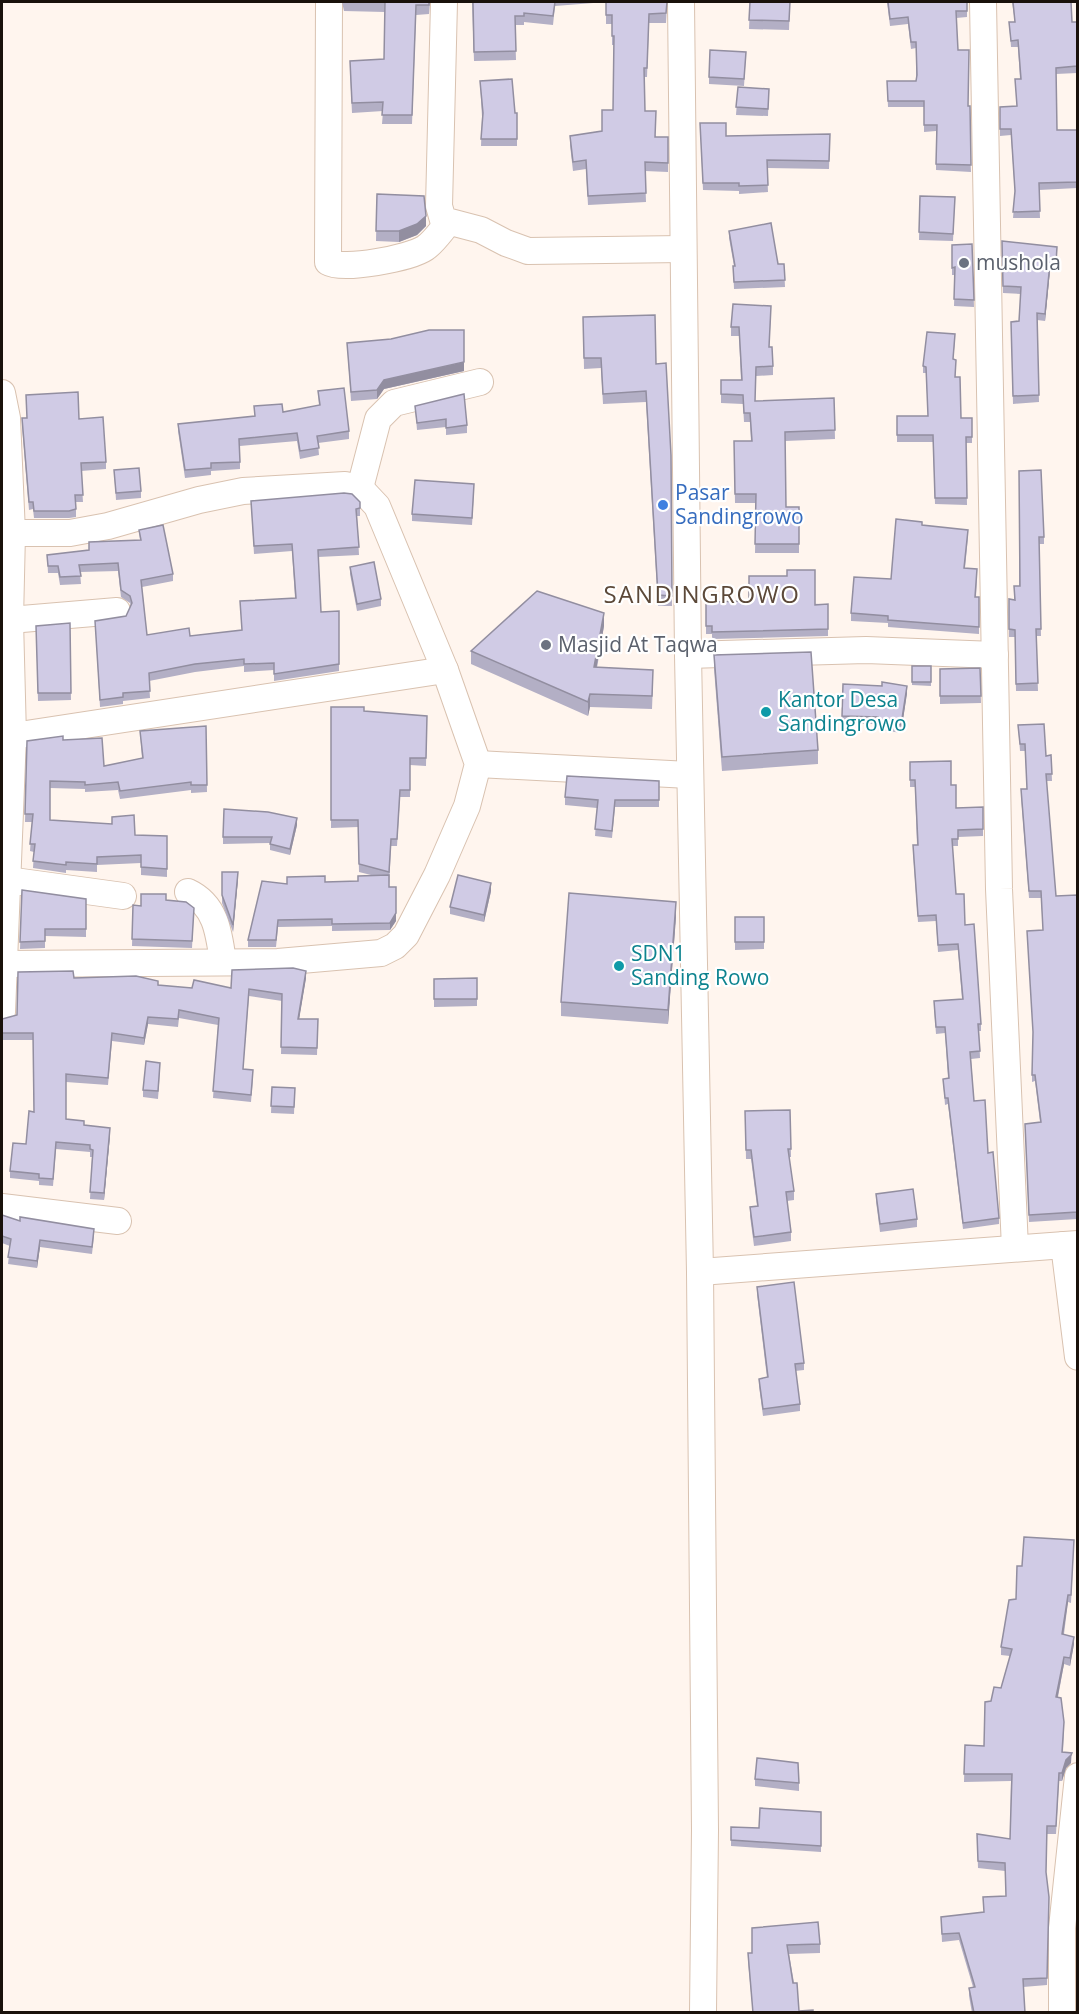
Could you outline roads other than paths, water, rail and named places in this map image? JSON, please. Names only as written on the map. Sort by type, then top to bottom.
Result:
[{"type":"street","points":[[329,2],[328,262],[347,265],[413,253],[426,248],[448,223]]},
{"type":"street","points":[[444,2],[439,206],[443,220],[481,230],[506,243],[528,250],[683,249]]},
{"type":"street","points":[[681,2],[689,776],[700,1272],[705,1818],[703,2013]]},
{"type":"street","points":[[983,2],[999,889],[1015,1248]]},
{"type":"street","points":[[360,488],[378,419],[394,403],[480,382]]},
{"type":"street","points":[[2,393],[7,418],[12,533],[10,620],[13,736],[2,1012]]},
{"type":"street","points":[[3,964],[278,962],[381,952],[395,946],[406,935],[437,875],[467,806],[478,764],[445,670],[376,506],[360,488],[345,485],[243,491],[199,500],[108,526],[70,532],[12,533]]},
{"type":"street","points":[[10,620],[117,611]]},
{"type":"street","points":[[688,656],[866,650],[995,655]]},
{"type":"street","points":[[13,736],[445,670]]},
{"type":"street","points":[[478,764],[689,776]]},
{"type":"street","points":[[7,880],[123,896]]},
{"type":"street","points":[[188,892],[203,899],[210,910],[223,962]]},
{"type":"street","points":[[2,1207],[118,1221]]},
{"type":"street","points":[[700,1272],[1071,1244],[1077,1357]]},
{"type":"street","points":[[1062,2013],[1061,1943],[1076,1808],[1077,1776]]},
{"type":"place","name":"mushola","points":[[964,263]]},
{"type":"place","name":"Pasar Sandingrowo","points":[[663,505]]},
{"type":"place","name":"Masjid At Taqwa","points":[[546,645]]},
{"type":"place","name":"Kantor Desa Sandingrowo","points":[[766,712]]},
{"type":"place","name":"SDN1 Sanding Rowo","points":[[619,966]]},
{"type":"district","name":"SANDINGROWO","points":[[702,595]]}]
